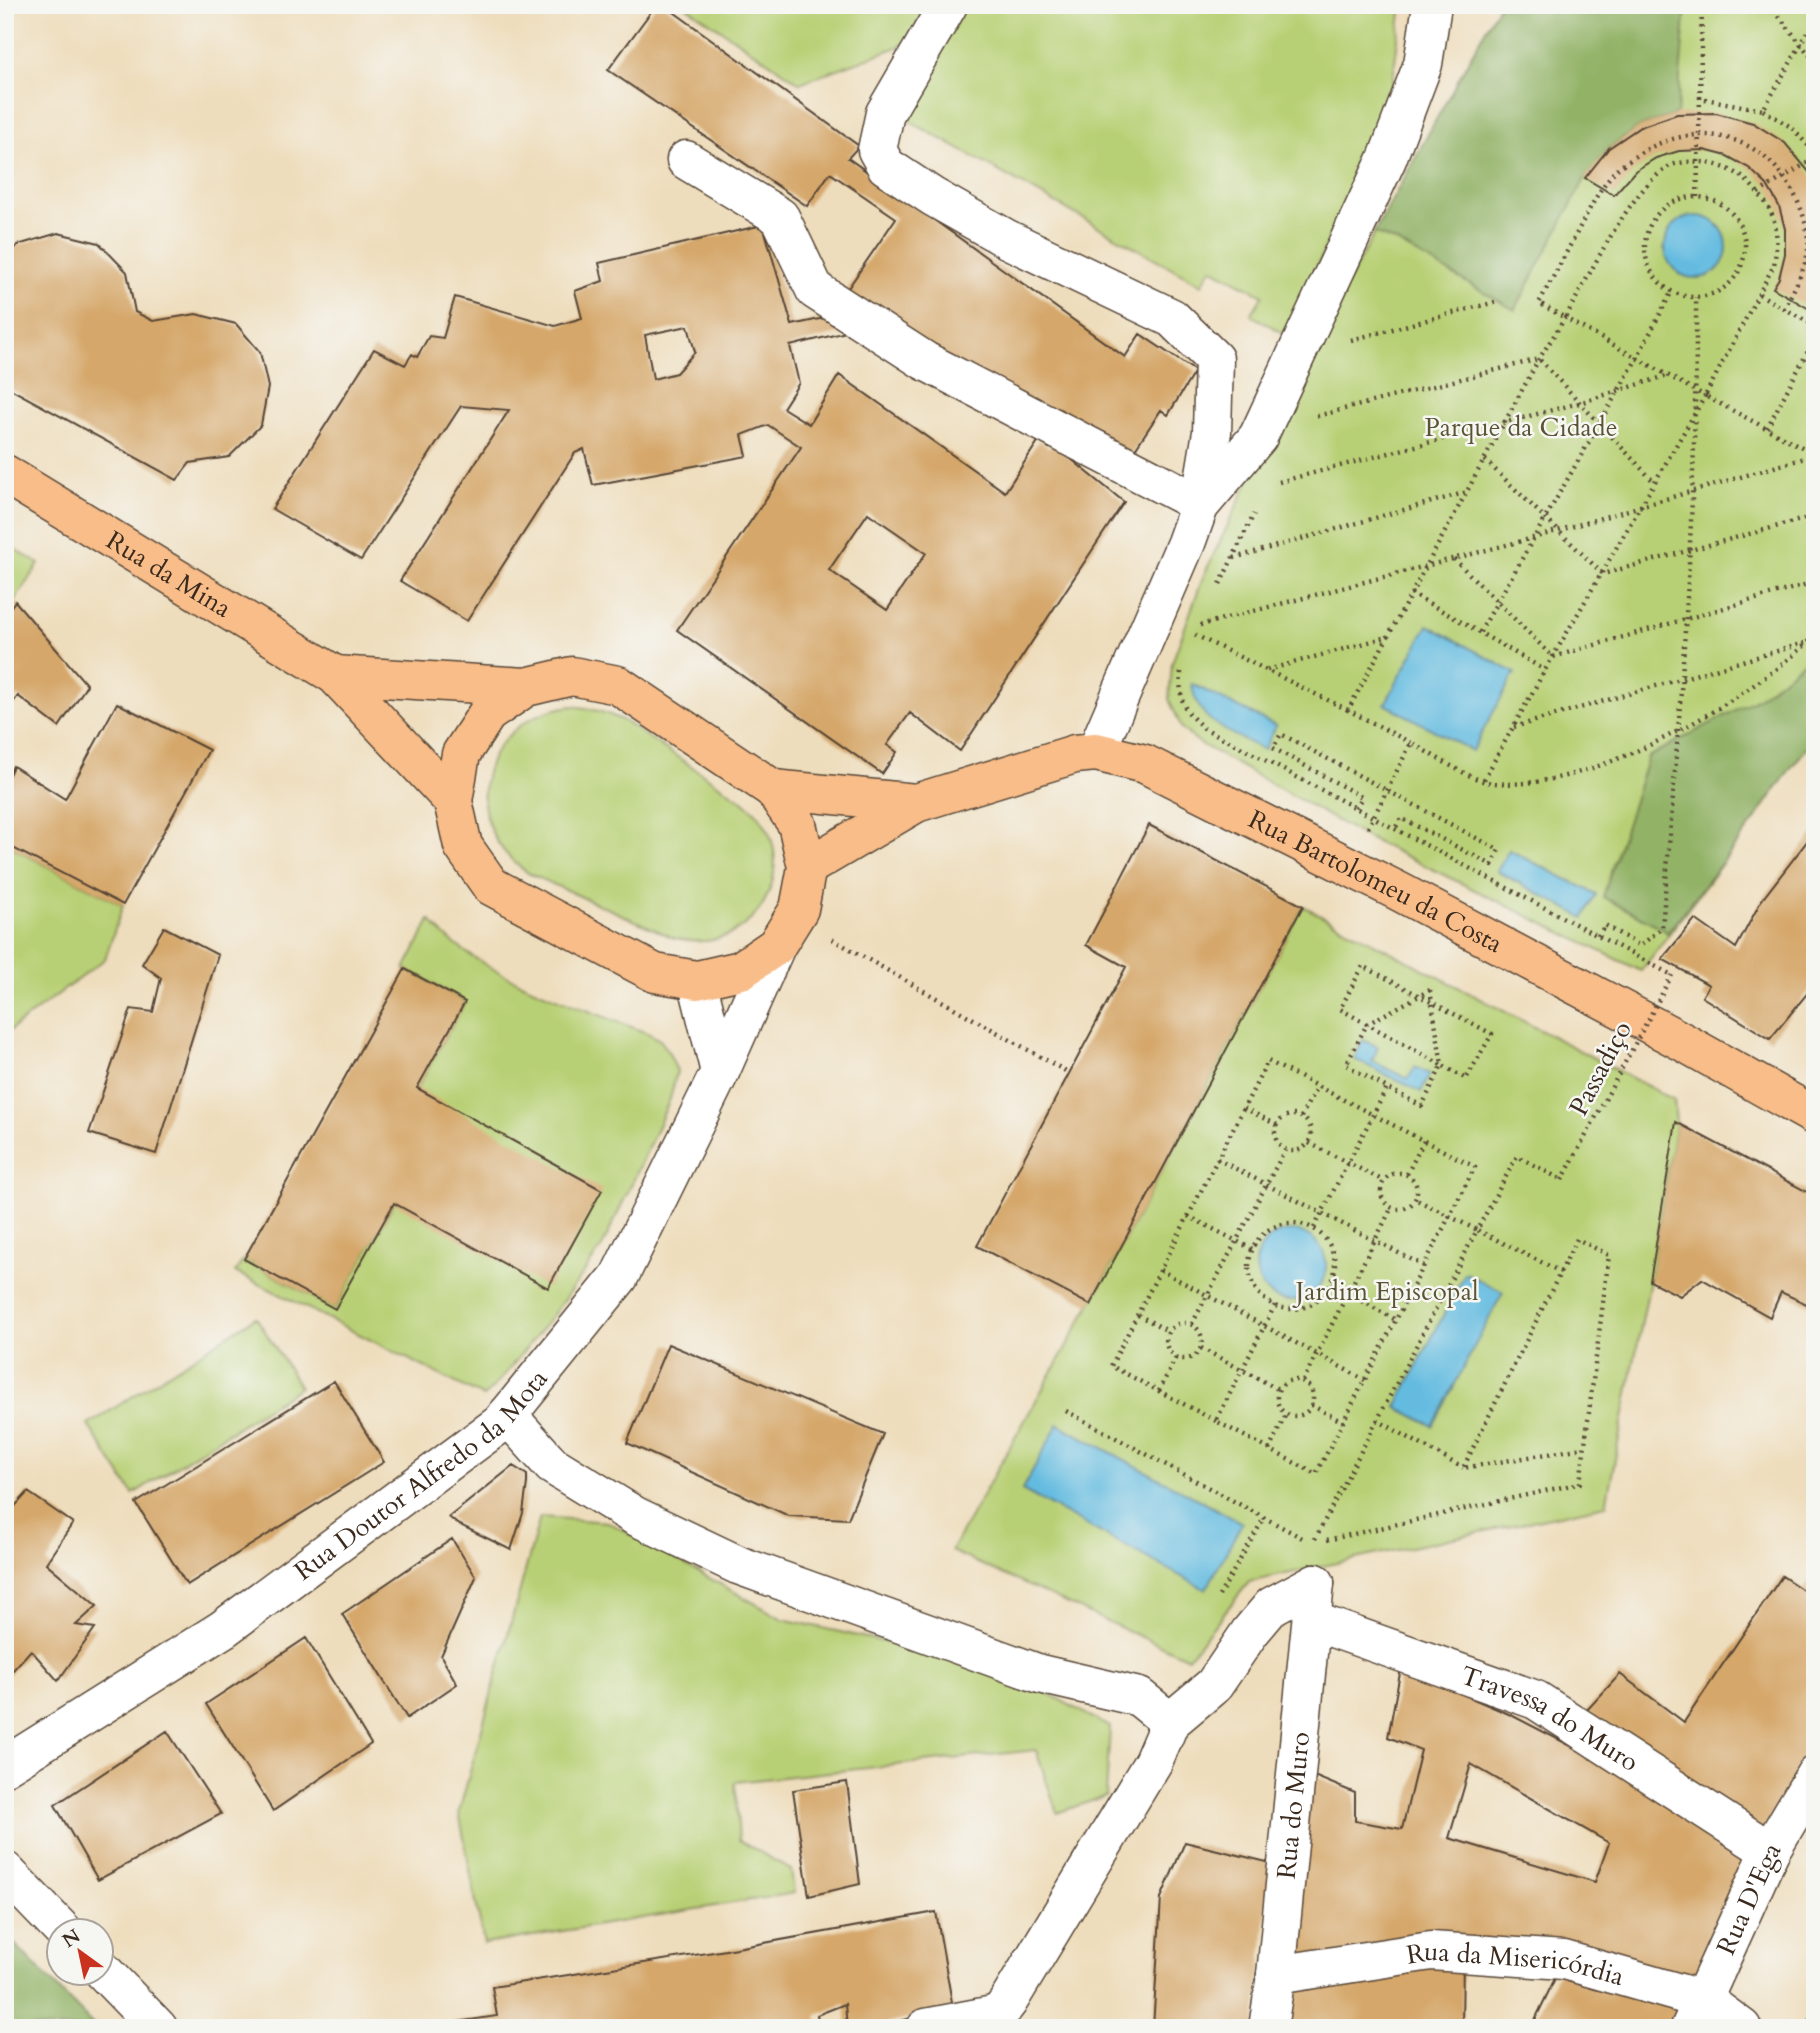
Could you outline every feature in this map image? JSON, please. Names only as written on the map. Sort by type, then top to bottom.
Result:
[{"type":"main road","name":"Rua da Mina","points":[[5,474],[335,675]]},
{"type":"main road","points":[[335,675],[526,687],[572,676],[618,685],[773,789],[797,824],[807,867],[799,909],[785,932],[741,971],[698,980],[655,972],[491,886],[463,846],[453,801],[461,754],[487,714],[526,687]]},
{"type":"main road","points":[[335,675],[453,801]]},
{"type":"main road","name":"Rua Bartolomeu da Costa","points":[[916,803],[1075,754],[1096,752],[1145,764],[1348,865],[1685,1043],[1815,1116]]},
{"type":"main road","points":[[773,789],[916,803]]},
{"type":"main road","points":[[807,867],[916,803]]},
{"type":"street","points":[[948,5],[885,113],[877,150],[886,166],[1007,239],[1172,318],[1214,359],[1212,432],[1200,504],[1096,752]]},
{"type":"street","points":[[1200,504],[1258,437],[1387,159],[1423,64],[1432,5]]},
{"type":"street","points":[[685,160],[780,217],[815,290],[925,361],[1200,504]]},
{"type":"street","name":"Rua Doutor Alfredo da Mota","points":[[5,1766],[223,1629],[501,1423],[619,1277],[720,1072],[785,932]]},
{"type":"street","points":[[698,980],[720,1072]]},
{"type":"street","points":[[507,1415],[552,1465],[635,1516],[738,1565],[1040,1674],[1139,1697],[1170,1722],[1153,1762],[993,2021],[926,2028]]},
{"type":"street","name":"Rua do Muro","points":[[1170,1722],[1214,1685],[1250,1632],[1272,1606],[1315,1583],[1276,1975],[1268,2028]]},
{"type":"street","name":"Travessa do Muro","points":[[1313,1620],[1536,1700],[1770,1851]]},
{"type":"street","name":"Rua D'Ega","points":[[1697,2014],[1770,1851],[1815,1775]]},
{"type":"street","points":[[5,1871],[51,1918]]},
{"type":"street","name":"Rua da Misericórdia","points":[[1276,1975],[1430,1951],[1564,1960],[1697,2014],[1742,2028]]},
{"type":"street","points":[[116,1984],[158,2028]]},
{"type":"path","points":[[1697,197],[1702,5]]},
{"type":"path","points":[[1770,5],[1815,62]]},
{"type":"path","points":[[1763,110],[1815,20]]},
{"type":"path","points":[[1700,98],[1763,110],[1791,127],[1815,153]]},
{"type":"path","points":[[1784,309],[1794,291],[1808,250],[1803,209],[1775,165],[1752,147],[1699,134],[1684,135],[1653,145],[1617,169],[1597,196],[1539,303],[1815,455]]},
{"type":"path","points":[[1758,192],[1815,159]]},
{"type":"path","points":[[1348,710],[1539,359],[1644,187],[1672,165],[1706,162],[1738,172],[1758,192],[1776,222],[1774,265],[1695,414],[1483,781]]},
{"type":"path","points":[[1697,197],[1726,207],[1737,218],[1745,247],[1743,262],[1735,276],[1711,294],[1696,297],[1672,291],[1660,282],[1650,270],[1645,241],[1657,214],[1668,204],[1683,198],[1697,197]]},
{"type":"path","points":[[1480,632],[1637,358],[1672,291]]},
{"type":"path","points":[[1759,294],[1815,326]]},
{"type":"path","points":[[1181,668],[1180,689],[1187,713],[1204,728],[1598,936],[1605,925],[1640,946],[1662,928],[1678,731],[1688,550],[1696,391],[1696,297]]},
{"type":"path","points":[[1342,343],[1499,301]]},
{"type":"path","points":[[1767,428],[1815,338]]},
{"type":"path","points":[[1539,359],[1655,483]]},
{"type":"path","points":[[1315,416],[1539,359]]},
{"type":"path","points":[[1268,484],[1578,403],[1669,375]]},
{"type":"path","points":[[1199,625],[1534,538],[1815,455]]},
{"type":"path","points":[[1485,460],[1603,573]]},
{"type":"path","points":[[1233,558],[1467,492]]},
{"type":"path","points":[[1603,573],[1815,516]]},
{"type":"path","points":[[1453,558],[1553,657]]},
{"type":"path","points":[[1553,657],[1815,582]]},
{"type":"path","points":[[1411,593],[1545,670]]},
{"type":"path","points":[[1195,635],[1348,710],[1483,781],[1514,785],[1561,779],[1678,731],[1745,692],[1815,636]]},
{"type":"path","points":[[1266,670],[1387,637]]},
{"type":"path","points":[[1513,727],[1808,642]]},
{"type":"path","points":[[1356,808],[1362,797],[1273,748],[1281,734],[1499,850],[1492,865],[1401,818],[1395,829]]},
{"type":"path","points":[[1372,817],[1411,743]]},
{"type":"path","points":[[785,932],[1069,1073]]},
{"type":"path","name":"Passadiço","points":[[1477,1230],[1517,1156],[1562,1180],[1672,975],[1598,936]]},
{"type":"path","points":[[1363,966],[1419,996],[1492,1034],[1466,1079],[1340,1009],[1363,966]]},
{"type":"path","points":[[1430,990],[1433,1003],[1442,1065],[1422,1106],[1346,1065],[1367,1024],[1430,990]]},
{"type":"path","points":[[1268,1061],[1317,1086],[1475,1167],[1316,1474],[1111,1366],[1268,1061]]},
{"type":"path","points":[[1301,1117],[1317,1086]]},
{"type":"path","points":[[1314,1228],[1387,1088]]},
{"type":"path","points":[[1244,1108],[1277,1125]]},
{"type":"path","points":[[1288,1116],[1301,1117],[1310,1127],[1309,1143],[1298,1151],[1285,1150],[1276,1141],[1280,1120],[1288,1116]]},
{"type":"path","points":[[1407,1174],[1424,1141]]},
{"type":"path","points":[[1309,1143],[1384,1181]]},
{"type":"path","points":[[1192,1324],[1285,1150]]},
{"type":"path","points":[[1217,1159],[1424,1266]]},
{"type":"path","points":[[1395,1173],[1407,1174],[1417,1184],[1414,1201],[1405,1208],[1392,1207],[1382,1198],[1384,1181],[1395,1173]]},
{"type":"path","points":[[1415,1199],[1560,1272]]},
{"type":"path","points":[[1303,1381],[1392,1207]]},
{"type":"path","points":[[1188,1216],[1252,1249]]},
{"type":"path","points":[[1284,1223],[1314,1228],[1326,1238],[1334,1255],[1336,1269],[1331,1284],[1324,1295],[1310,1305],[1293,1309],[1275,1305],[1264,1298],[1252,1282],[1248,1265],[1252,1249],[1269,1228],[1284,1223]]},
{"type":"path","points":[[1312,1543],[1477,1230]]},
{"type":"path","points":[[1066,1411],[1312,1543],[1580,1483],[1609,1255],[1577,1240],[1463,1468]]},
{"type":"path","points":[[1160,1270],[1365,1380]]},
{"type":"path","points":[[1331,1284],[1395,1320]]},
{"type":"path","points":[[1216,1421],[1275,1305]]},
{"type":"path","points":[[1138,1315],[1168,1331]]},
{"type":"path","points":[[1180,1323],[1192,1324],[1201,1334],[1201,1348],[1189,1358],[1177,1357],[1168,1348],[1168,1331],[1180,1323]]},
{"type":"path","points":[[1201,1348],[1278,1389]]},
{"type":"path","points":[[1159,1391],[1177,1357]]},
{"type":"path","points":[[1291,1380],[1303,1381],[1312,1391],[1311,1405],[1300,1415],[1286,1414],[1278,1405],[1278,1389],[1291,1380]]},
{"type":"path","points":[[1311,1405],[1343,1422]]},
{"type":"path","points":[[1269,1450],[1286,1414]]},
{"type":"path","points":[[1377,1420],[1463,1468],[1583,1448]]},
{"type":"path","points":[[1215,1604],[1264,1518]]},
{"type":"green space","points":[[684,5],[929,5],[906,44],[800,83]]},
{"type":"green space","points":[[965,5],[1402,5],[1390,102],[1287,335],[1251,315],[1263,295],[1211,268],[1202,285],[904,118]]},
{"type":"green space","name":"Parque da Cidade","points":[[1499,5],[1815,5],[1815,738],[1641,971],[1364,836],[1201,744],[1182,729],[1169,699],[1172,663],[1204,575],[1315,342]],"holes":[[[1670,230],[1726,252],[1723,262],[1716,271],[1664,249]],[[1509,850],[1595,894],[1584,917],[1498,872]]]},
{"type":"green space","points":[[1499,5],[1686,5],[1677,114],[1640,127],[1609,148],[1585,179],[1515,310],[1396,242],[1374,233]]},
{"type":"green space","points":[[5,543],[39,564],[5,615]]},
{"type":"green space","points":[[1815,653],[1815,738],[1667,933],[1603,897],[1648,757],[1758,698]]},
{"type":"green space","points":[[572,706],[599,711],[624,721],[743,801],[757,814],[769,833],[774,851],[774,870],[762,905],[750,920],[717,939],[696,941],[674,938],[528,873],[504,851],[489,826],[484,800],[487,774],[497,750],[515,729],[541,714]]},
{"type":"green space","points":[[5,844],[123,905],[105,959],[5,1034]]},
{"type":"green space","name":"Jardim Episcopal","points":[[1303,906],[1674,1100],[1676,1122],[1650,1281],[1606,1505],[1249,1582],[1188,1658],[951,1551],[1090,1305]]},
{"type":"green space","points":[[430,920],[449,940],[502,973],[563,1001],[650,1034],[661,1041],[677,1071],[670,1099],[602,1247],[550,1319],[484,1397],[235,1272],[244,1259],[335,1309],[394,1203],[417,1088],[465,1002],[405,969]]},
{"type":"green space","points":[[256,1317],[300,1387],[133,1494],[88,1425]]},
{"type":"green space","points":[[540,1517],[608,1522],[783,1619],[1003,1669],[1110,1727],[1106,1796],[1057,1813],[1036,1750],[735,1782],[739,1840],[791,1870],[794,1893],[484,1944],[459,1812]]},
{"type":"green space","points":[[5,1934],[46,1976],[46,1988],[57,1988],[96,2028],[5,2028]]},
{"type":"water","points":[[1696,216],[1708,218],[1718,225],[1725,235],[1725,259],[1718,269],[1708,276],[1696,278],[1684,276],[1674,269],[1667,259],[1665,247],[1667,235],[1674,225],[1684,218]]},
{"type":"water","points":[[1428,625],[1515,673],[1472,751],[1385,704]]},
{"type":"water","points":[[1192,684],[1276,726],[1264,750],[1228,732],[1208,718],[1200,709]]},
{"type":"water","points":[[1509,850],[1596,894],[1584,918],[1497,871]]},
{"type":"water","points":[[1363,1040],[1378,1047],[1372,1061],[1408,1079],[1415,1067],[1430,1074],[1421,1092],[1354,1059]]},
{"type":"water","points":[[1291,1231],[1310,1237],[1320,1247],[1326,1266],[1320,1285],[1310,1295],[1291,1301],[1272,1295],[1262,1285],[1256,1266],[1262,1247],[1272,1237]]},
{"type":"water","points":[[1465,1273],[1503,1292],[1433,1426],[1396,1407]]},
{"type":"water","points":[[1058,1424],[1242,1523],[1206,1590],[1022,1490]]},
{"type":"building","points":[[656,5],[664,5],[859,146],[848,158],[1125,357],[1140,334],[1195,371],[1168,415],[1161,410],[1131,455],[1060,450],[1124,502],[960,751],[910,713],[887,745],[897,752],[882,774],[677,630],[801,447],[768,425],[742,435],[747,456],[593,485],[584,449],[575,453],[467,621],[400,581],[509,410],[461,406],[361,560],[272,509],[374,349],[405,365],[412,354],[417,357],[429,336],[443,338],[455,297],[555,326],[582,318],[575,291],[603,281],[599,263],[763,225],[792,325],[861,310],[842,297],[896,218],[830,173],[807,206],[608,70]],"holes":[[[882,323],[1065,426],[1049,448],[1039,440],[1005,492],[839,375],[809,424],[783,408],[799,383],[790,346]],[[688,326],[695,352],[676,373],[653,379],[645,335]],[[868,513],[926,553],[887,610],[829,570]]]},
{"type":"building","points":[[1716,113],[1753,123],[1785,143],[1815,182],[1815,303],[1811,310],[1773,288],[1779,278],[1785,254],[1785,229],[1779,206],[1767,185],[1749,168],[1727,156],[1704,150],[1679,151],[1656,158],[1635,171],[1614,195],[1585,178],[1609,148],[1640,127],[1677,114]]},
{"type":"building","points":[[58,233],[99,243],[127,272],[135,312],[153,321],[196,314],[236,324],[260,352],[268,387],[261,425],[229,457],[190,463],[177,480],[5,386],[9,371],[5,367],[5,257],[18,245]]},
{"type":"building","points":[[15,601],[87,685],[59,727],[18,696],[5,713],[5,615]]},
{"type":"building","points":[[117,703],[209,750],[123,905],[5,844],[5,783],[13,766],[65,799]]},
{"type":"building","points":[[1149,825],[1303,906],[1090,1305],[977,1246],[1126,967],[1086,945]]},
{"type":"building","points":[[1815,831],[1815,984],[1770,1039],[1702,997],[1709,985],[1662,959],[1695,919],[1736,948],[1761,901]]},
{"type":"building","points":[[164,927],[218,955],[156,1154],[89,1133],[131,1009],[153,1012],[161,978],[142,964]]},
{"type":"building","points":[[405,969],[465,1002],[417,1088],[602,1190],[548,1288],[394,1203],[335,1309],[244,1259]]},
{"type":"building","points":[[1676,1122],[1815,1196],[1815,1308],[1781,1292],[1770,1317],[1702,1279],[1680,1296],[1650,1281]]},
{"type":"building","points":[[668,1344],[883,1434],[848,1519],[789,1516],[627,1443]]},
{"type":"building","points":[[334,1381],[384,1462],[187,1585],[136,1503]]},
{"type":"building","points":[[513,1466],[527,1475],[527,1483],[523,1513],[511,1550],[449,1517]]},
{"type":"building","points":[[28,1492],[73,1523],[46,1563],[97,1606],[76,1625],[95,1628],[58,1681],[31,1650],[5,1679],[5,1517]]},
{"type":"building","points":[[452,1539],[476,1577],[441,1656],[457,1684],[407,1718],[342,1614]]},
{"type":"building","points":[[1815,1575],[1815,1749],[1761,1832],[1586,1711],[1620,1674],[1684,1722],[1782,1576],[1803,1590]]},
{"type":"building","points":[[306,1638],[371,1744],[273,1811],[206,1704]]},
{"type":"building","points":[[1401,1668],[1511,1715],[1596,1759],[1750,1849],[1700,1984],[1561,1953],[1286,1967],[1302,1771],[1355,1793],[1355,1821],[1402,1829],[1421,1750],[1388,1737]],"holes":[[[1471,1764],[1609,1843],[1595,1882],[1449,1838]]]},
{"type":"building","points":[[167,1731],[221,1814],[98,1880],[55,1805]]},
{"type":"building","points":[[847,1782],[860,1884],[809,1896],[793,1790]]},
{"type":"building","points":[[1185,1842],[1271,1863],[1255,2028],[1153,2028],[1161,1898]]},
{"type":"building","points":[[936,1912],[953,2008],[871,2028],[847,2028],[845,2004],[817,2015],[819,2028],[451,2028],[450,2023],[497,2016],[492,1987],[720,1951]]},
{"type":"building","points":[[1463,1959],[1462,2028],[1282,2028],[1289,1984]]},
{"type":"building","points":[[1560,1968],[1689,2009],[1680,2028],[1531,2028]]},
{"type":"building","points":[[1815,2010],[1815,2028],[1803,2028]]}]
